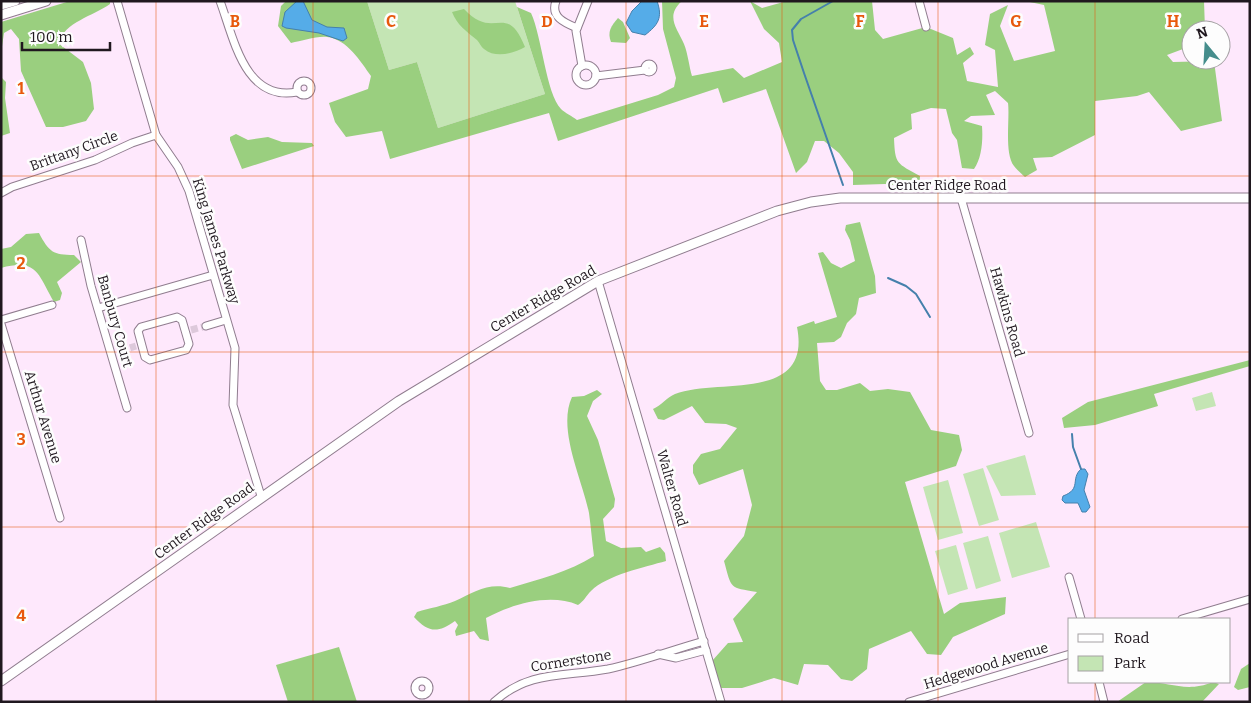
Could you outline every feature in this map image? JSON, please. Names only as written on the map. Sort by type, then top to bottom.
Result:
[{"type":"main road","points":[[1,5],[14,1]]},
{"type":"main road","points":[[1,15],[46,1]]},
{"type":"main road","name":"Center Ridge Road","points":[[1,681],[261,496],[399,401],[598,281],[799,205],[840,198],[1250,198]]},
{"type":"street","name":"King James Parkway","points":[[117,1],[156,135],[186,183],[235,348],[233,405],[261,496]]},
{"type":"street","points":[[220,1],[247,70],[268,90],[282,94],[298,92]]},
{"type":"street","points":[[556,1],[555,10],[558,17],[577,28]]},
{"type":"street","points":[[919,1],[926,27]]},
{"type":"street","points":[[582,66],[577,45],[577,28],[585,2]]},
{"type":"street","points":[[582,66],[589,66],[594,70],[596,76],[592,83],[581,84],[576,76],[578,69],[582,66]]},
{"type":"street","points":[[596,76],[645,70]]},
{"type":"street","name":"Brittany Circle","points":[[1,193],[12,187],[95,160],[132,143],[156,135]]},
{"type":"street","name":"Hawkins Road","points":[[961,198],[1029,433]]},
{"type":"street","name":"Banbury Court","points":[[81,240],[98,308],[127,408]]},
{"type":"street","points":[[98,308],[213,274]]},
{"type":"street","name":"Walter Road","points":[[598,281],[721,702]]},
{"type":"street","points":[[1,322],[52,305]]},
{"type":"street","points":[[177,317],[182,320],[188,331],[189,344],[186,350],[150,360],[145,357],[138,345],[138,331],[141,326],[177,317]]},
{"type":"street","points":[[206,326],[226,320]]},
{"type":"street","name":"Arthur Avenue","points":[[1,322],[60,518]]},
{"type":"street","points":[[111,354],[120,351]]},
{"type":"street","points":[[1069,577],[1081,618]]},
{"type":"street","points":[[1185,618],[1250,599]]},
{"type":"street","name":"Cornerstone","points":[[494,702],[508,688],[531,679],[609,668],[704,641]]},
{"type":"street","name":"Cornerstone","points":[[658,654],[676,658],[706,650]]},
{"type":"street","name":"Hedgewood Avenue","points":[[909,702],[1068,655]]},
{"type":"street","points":[[1099,683],[1104,702]]},
{"type":"street","points":[[426,694],[432,702]]},
{"type":"green space","points":[[70,1],[110,1],[110,4],[73,25],[58,43],[83,62],[91,83],[94,109],[86,121],[63,127],[46,127],[21,71],[19,39],[11,29],[4,33],[1,53],[1,22]]},
{"type":"green space","points":[[286,1],[367,1],[389,70],[417,62],[438,128],[545,94],[517,7],[531,13],[556,101],[561,109],[577,120],[658,95],[674,87],[676,78],[663,29],[662,1],[682,1],[677,6],[673,17],[684,44],[692,76],[733,68],[744,78],[782,62],[779,43],[764,29],[750,1],[762,8],[787,1],[872,1],[875,30],[883,39],[926,27],[953,38],[957,55],[970,47],[974,54],[963,63],[967,81],[998,87],[995,50],[985,45],[990,14],[1008,5],[1000,26],[1014,61],[1055,51],[1044,5],[1025,1],[1204,1],[1205,20],[1181,20],[1181,50],[1167,55],[1173,62],[1181,62],[1181,70],[1215,70],[1222,121],[1181,131],[1149,92],[1137,96],[1095,101],[1095,135],[1052,157],[1033,158],[1037,170],[1025,177],[1014,166],[1009,153],[1008,103],[995,91],[986,95],[995,115],[971,116],[964,121],[982,126],[979,160],[974,169],[962,168],[957,140],[952,133],[946,109],[931,108],[911,114],[912,129],[894,138],[895,154],[899,162],[920,176],[919,188],[885,184],[853,185],[853,172],[839,153],[824,141],[815,141],[807,162],[796,173],[766,89],[723,103],[718,88],[558,141],[549,113],[390,159],[382,131],[346,137],[335,122],[329,103],[368,89],[371,76],[363,64],[353,52],[334,39],[318,37],[291,43],[278,26],[281,6]]},
{"type":"green space","points":[[367,1],[515,1],[545,94],[438,128],[417,62],[389,70]]},
{"type":"green space","points":[[464,9],[474,18],[484,22],[505,23],[512,26],[525,47],[505,54],[489,52],[456,21],[452,12]]},
{"type":"green space","points":[[618,18],[623,22],[630,38],[626,43],[611,42],[610,29]]},
{"type":"green space","points":[[1,77],[6,82],[5,98],[10,133],[1,136]]},
{"type":"green space","points":[[236,134],[248,140],[268,137],[282,142],[312,143],[314,146],[242,169],[230,140],[230,137]]},
{"type":"green space","points":[[860,222],[875,276],[876,293],[859,298],[856,314],[847,323],[841,337],[834,342],[817,343],[820,381],[826,390],[837,390],[860,383],[870,391],[888,389],[910,392],[931,430],[959,435],[962,450],[956,466],[905,482],[944,614],[960,603],[1006,597],[1005,614],[953,637],[941,655],[927,654],[911,631],[869,649],[867,669],[852,681],[841,679],[828,665],[804,664],[798,685],[774,678],[742,688],[719,688],[712,661],[728,643],[743,642],[733,619],[757,592],[733,586],[724,561],[744,536],[752,505],[743,469],[699,485],[693,473],[693,465],[701,454],[720,449],[737,428],[726,424],[705,423],[692,406],[664,420],[658,419],[653,409],[675,394],[693,390],[758,383],[776,377],[790,367],[798,351],[797,327],[814,321],[815,324],[837,317],[818,253],[823,252],[831,263],[841,268],[855,261],[850,240],[845,230],[846,225]]},
{"type":"green space","points":[[39,233],[52,251],[74,255],[81,262],[57,282],[62,293],[60,300],[54,302],[40,277],[30,267],[13,265],[1,268],[1,249],[11,247],[26,234]]},
{"type":"green space","points":[[1250,360],[1250,366],[1154,394],[1158,406],[1095,425],[1064,428],[1062,418],[1088,402]]},
{"type":"green space","points":[[597,390],[602,394],[593,401],[587,416],[598,440],[615,499],[614,507],[603,519],[606,541],[621,548],[641,547],[646,552],[660,547],[665,553],[666,561],[607,580],[591,591],[578,605],[555,600],[543,600],[507,608],[486,618],[489,641],[480,639],[474,631],[456,636],[455,631],[458,625],[455,621],[443,628],[433,630],[424,626],[414,617],[417,612],[450,603],[488,587],[502,586],[510,588],[543,578],[564,571],[594,556],[589,513],[572,454],[567,424],[568,410],[572,397],[584,396]]},
{"type":"green space","points":[[1212,392],[1216,406],[1196,411],[1192,398]]},
{"type":"green space","points":[[1025,455],[1036,495],[1001,496],[986,466]]},
{"type":"green space","points":[[983,468],[999,520],[979,526],[963,474]]},
{"type":"green space","points":[[948,480],[963,533],[938,540],[923,487]]},
{"type":"green space","points":[[1036,522],[1050,567],[1012,578],[999,533]]},
{"type":"green space","points":[[988,536],[1001,581],[976,589],[963,543]]},
{"type":"green space","points":[[956,545],[968,589],[948,595],[935,551]]},
{"type":"green space","points":[[339,647],[357,702],[288,702],[276,665]]},
{"type":"green space","points":[[1250,663],[1250,687],[1238,690],[1234,687],[1241,669]]},
{"type":"green space","points":[[1145,683],[1161,683],[1187,687],[1210,683],[1219,684],[1202,702],[1117,702]]},
{"type":"water","points":[[297,1],[303,1],[312,20],[327,27],[344,28],[347,38],[343,41],[319,33],[282,26],[285,12]]},
{"type":"water","points":[[642,1],[657,1],[659,7],[658,21],[645,35],[632,32],[626,23],[632,11]]},
{"type":"water","points":[[1081,469],[1085,469],[1088,474],[1084,490],[1090,507],[1086,512],[1082,512],[1078,503],[1065,503],[1062,500],[1063,496],[1074,487],[1076,476]]},
{"type":"waterway","points":[[833,1],[801,19],[792,30],[793,40],[843,185]]},
{"type":"waterway","points":[[888,278],[906,286],[916,294],[930,317]]},
{"type":"waterway","points":[[1072,434],[1073,447],[1081,469]]},
{"type":"tunnel","points":[[191,330],[206,326]]},
{"type":"tunnel","points":[[120,351],[136,346]]}]
